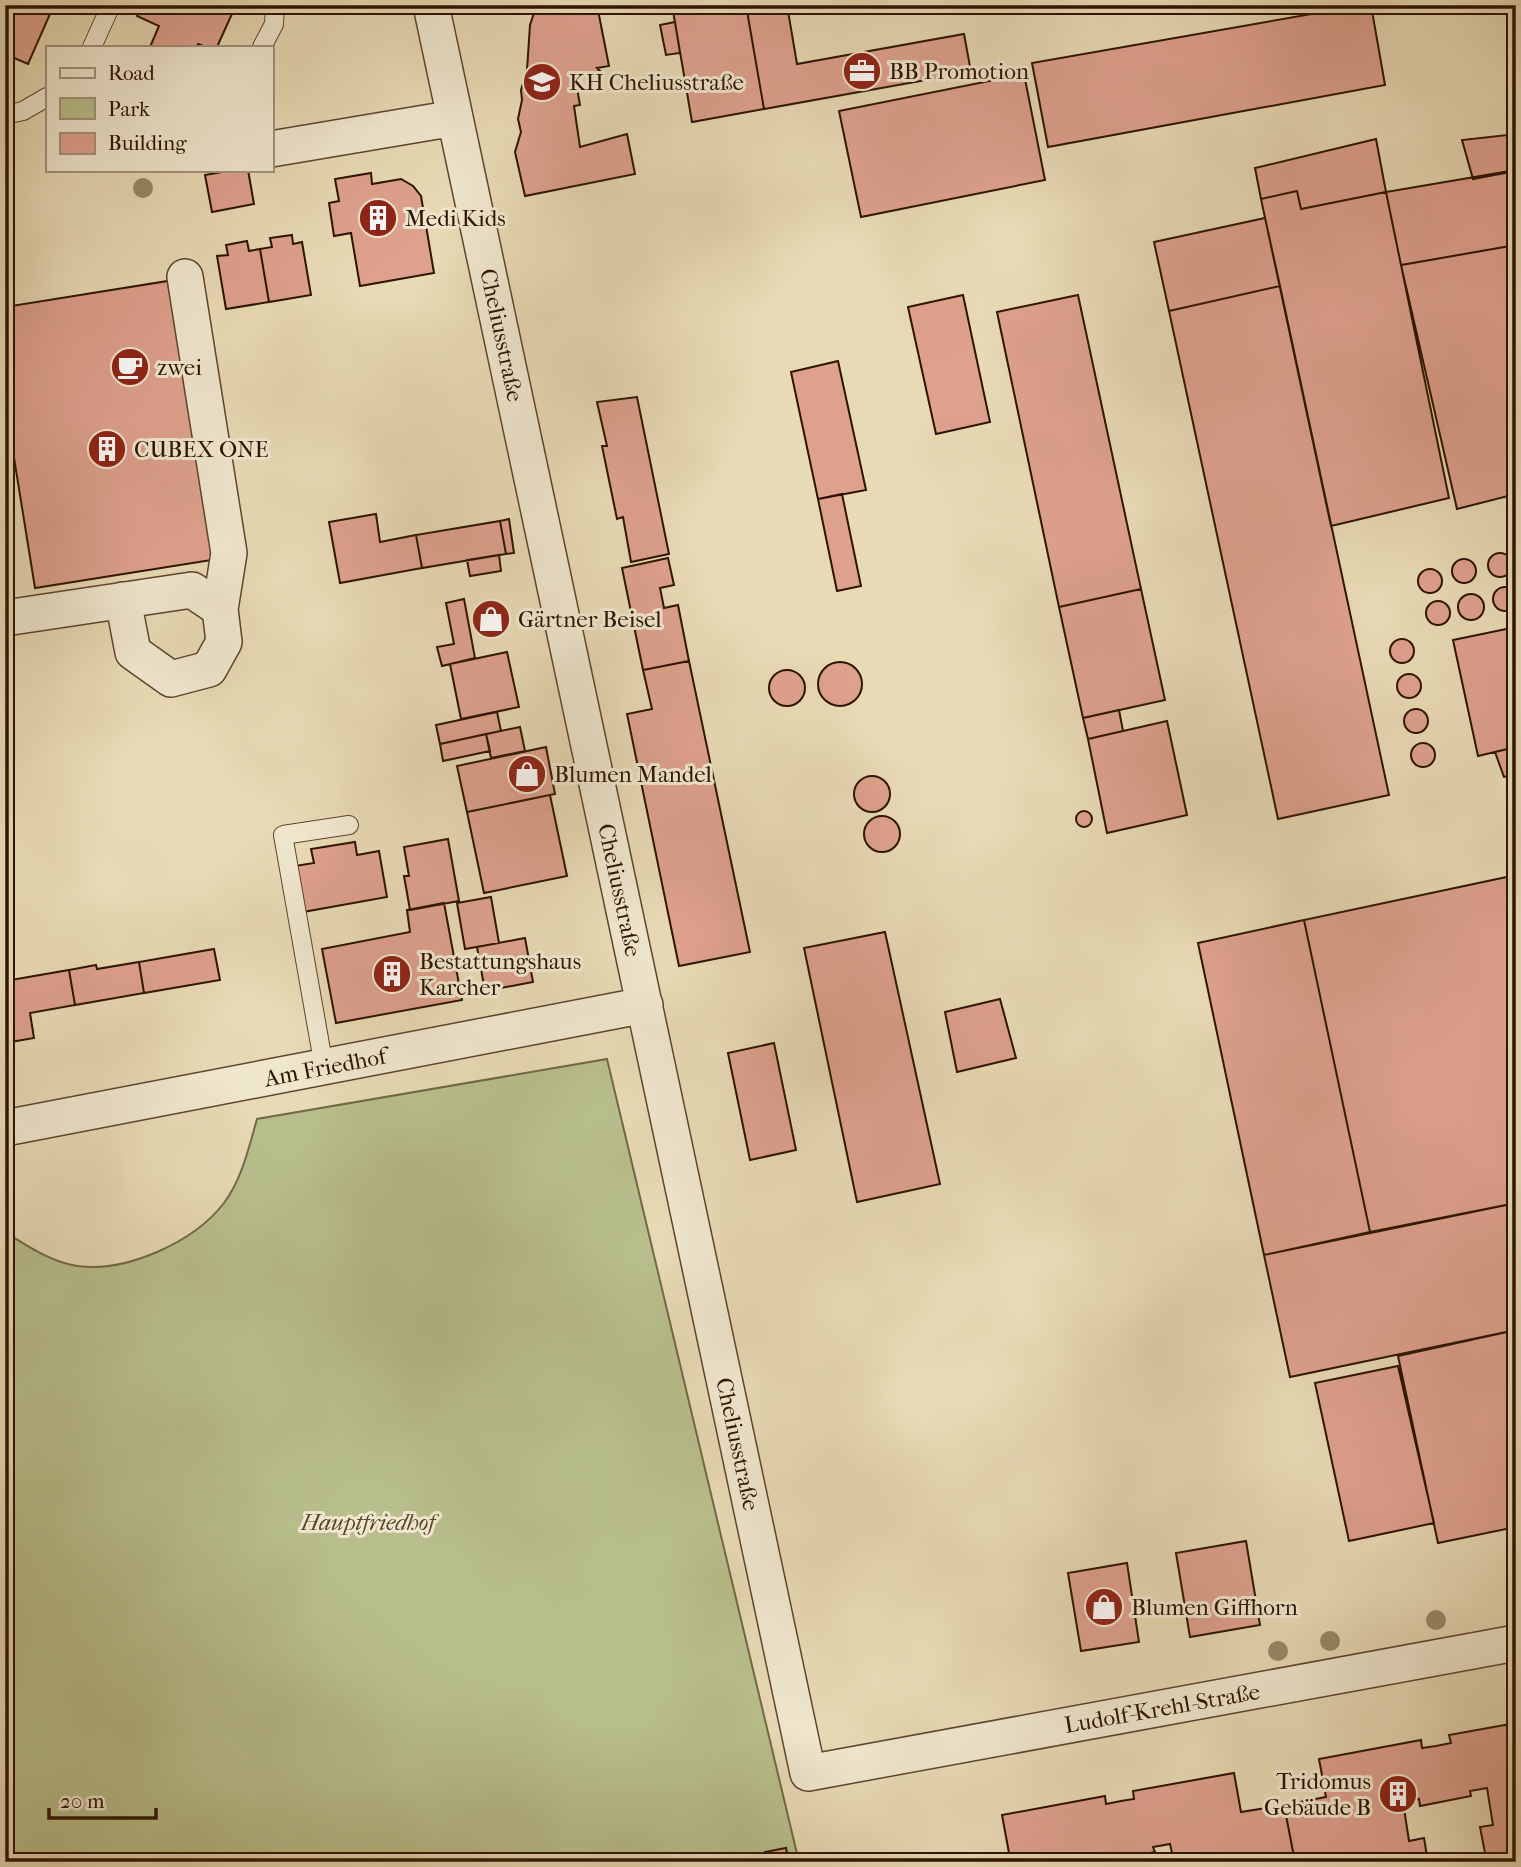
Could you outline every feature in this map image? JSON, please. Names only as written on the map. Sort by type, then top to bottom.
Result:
[{"type":"street","name":"Cheliusstraße","points":[[432,6],[808,1773]]},
{"type":"street","points":[[273,149],[455,118]]},
{"type":"street","points":[[123,600],[134,652],[172,679],[209,669],[225,642],[220,609],[229,553],[185,277]]},
{"type":"street","points":[[5,618],[192,590],[220,609]]},
{"type":"street","name":"Am Friedhof","points":[[5,1128],[645,1005]]},
{"type":"street","name":"Ludolf-Krehl-Straße","points":[[808,1773],[1516,1643]]},
{"type":"lane","points":[[92,46],[111,5]]},
{"type":"lane","points":[[263,46],[274,24],[275,5]]},
{"type":"lane","points":[[5,115],[23,111],[46,98]]},
{"type":"lane","points":[[324,1067],[283,835],[349,825]]},
{"type":"green space","name":"Hauptfriedhof","points":[[607,1059],[799,1862],[5,1862],[5,1232],[31,1248],[67,1264],[96,1267],[137,1259],[177,1242],[211,1217],[224,1203],[240,1173],[257,1119]]},
{"type":"building","points":[[5,5],[54,5],[28,64],[5,54]]},
{"type":"building","points":[[142,5],[236,5],[217,46],[150,46],[159,26],[137,16]]},
{"type":"building","points":[[567,5],[597,5],[609,66],[575,77],[580,105],[574,106],[580,147],[627,134],[635,174],[525,196],[515,152],[521,132],[518,119],[521,90],[527,70],[530,25],[534,13]]},
{"type":"building","points":[[672,5],[746,5],[764,109],[692,122]]},
{"type":"building","points":[[746,5],[787,5],[797,64],[964,34],[971,72],[764,109]]},
{"type":"building","points":[[1371,5],[1385,85],[1048,147],[1032,63]]},
{"type":"building","points":[[675,22],[680,53],[666,55],[660,25]]},
{"type":"building","points":[[1024,74],[1045,180],[861,217],[839,111]]},
{"type":"building","points":[[1516,134],[1516,171],[1473,179],[1462,140]]},
{"type":"building","points":[[1376,139],[1386,192],[1301,209],[1297,191],[1261,199],[1255,168]]},
{"type":"building","points":[[1516,170],[1516,245],[1401,265],[1386,192]]},
{"type":"building","points":[[248,172],[254,204],[212,212],[205,175]]},
{"type":"building","name":"Medi Kids","points":[[371,173],[372,184],[401,179],[413,186],[421,196],[434,273],[360,286],[351,233],[334,236],[329,203],[339,201],[335,179]]},
{"type":"building","points":[[1297,191],[1301,209],[1386,192],[1449,498],[1331,526],[1261,199]]},
{"type":"building","points":[[1265,218],[1280,286],[1169,311],[1154,242]]},
{"type":"building","points":[[292,235],[293,244],[302,242],[311,295],[269,302],[260,249],[272,247],[270,238]]},
{"type":"building","points":[[247,241],[249,251],[260,249],[269,302],[226,309],[217,256],[228,255],[226,245]]},
{"type":"building","points":[[1516,245],[1516,494],[1457,509],[1401,265]]},
{"type":"building","name":"CUBEX ONE","points":[[174,280],[218,559],[35,588],[5,402],[5,307]]},
{"type":"building","points":[[1280,286],[1389,795],[1278,819],[1169,311]]},
{"type":"building","points":[[963,295],[990,422],[936,434],[908,307]]},
{"type":"building","points":[[1078,295],[1141,589],[1059,607],[997,312]]},
{"type":"building","points":[[838,361],[866,490],[818,499],[791,372]]},
{"type":"building","points":[[637,397],[669,554],[631,562],[623,517],[617,519],[602,446],[607,446],[597,402]]},
{"type":"building","points":[[842,494],[861,586],[837,591],[818,499]]},
{"type":"building","points":[[376,514],[380,542],[416,535],[422,568],[340,583],[329,522]]},
{"type":"building","points":[[509,519],[514,553],[506,554],[500,521]]},
{"type":"building","points":[[500,521],[506,554],[422,568],[416,535]]},
{"type":"building","points":[[1500,553],[1509,556],[1512,565],[1509,574],[1500,577],[1491,574],[1488,565],[1491,556]]},
{"type":"building","points":[[499,555],[501,571],[470,576],[467,560]]},
{"type":"building","points":[[668,558],[674,585],[660,588],[664,608],[678,605],[689,661],[643,670],[622,568]]},
{"type":"building","points":[[1464,559],[1473,562],[1476,571],[1473,580],[1464,583],[1455,580],[1452,571],[1455,562]]},
{"type":"building","points":[[1430,569],[1439,572],[1442,581],[1439,590],[1430,593],[1421,590],[1418,581],[1421,572]]},
{"type":"building","points":[[1505,587],[1514,590],[1517,599],[1514,608],[1505,611],[1496,608],[1493,599],[1496,590]]},
{"type":"building","points":[[1141,589],[1165,700],[1083,718],[1059,607]]},
{"type":"building","points":[[1471,594],[1480,598],[1484,607],[1480,616],[1471,620],[1462,616],[1458,607],[1462,598]]},
{"type":"building","points":[[464,599],[475,658],[442,666],[437,647],[454,644],[446,603]]},
{"type":"building","points":[[1438,601],[1447,604],[1450,613],[1447,622],[1438,625],[1429,622],[1426,613],[1429,604]]},
{"type":"building","points":[[1516,627],[1516,747],[1478,756],[1453,640]]},
{"type":"building","points":[[1402,639],[1411,642],[1414,651],[1411,660],[1402,663],[1393,660],[1390,651],[1393,642]]},
{"type":"building","points":[[507,652],[519,707],[461,719],[450,664]]},
{"type":"building","points":[[689,661],[750,952],[679,966],[627,714],[652,709],[643,670]]},
{"type":"building","points":[[840,662],[849,663],[856,668],[861,675],[861,693],[856,700],[849,705],[840,706],[831,705],[824,700],[819,693],[818,684],[819,675],[824,668],[831,663]]},
{"type":"building","points":[[787,670],[800,675],[805,688],[800,701],[787,706],[774,701],[769,688],[774,675]]},
{"type":"building","points":[[1409,674],[1418,677],[1421,686],[1418,695],[1409,698],[1400,695],[1397,686],[1400,677]]},
{"type":"building","points":[[1411,709],[1421,709],[1428,716],[1428,726],[1421,733],[1411,733],[1404,726],[1404,716]]},
{"type":"building","points":[[1119,710],[1123,731],[1088,739],[1083,718]]},
{"type":"building","points":[[497,712],[501,731],[440,744],[436,725]]},
{"type":"building","points":[[1167,721],[1187,815],[1107,833],[1088,739]]},
{"type":"building","points":[[520,727],[525,751],[491,758],[486,734]]},
{"type":"building","points":[[486,734],[490,751],[443,761],[440,744]]},
{"type":"building","points":[[1418,743],[1428,743],[1435,750],[1435,760],[1428,767],[1418,767],[1411,760],[1411,750]]},
{"type":"building","points":[[546,747],[555,794],[467,812],[457,766]]},
{"type":"building","points":[[1516,747],[1516,775],[1504,777],[1495,752]]},
{"type":"building","points":[[872,776],[885,781],[890,794],[885,807],[872,812],[859,807],[854,794],[859,781]]},
{"type":"building","points":[[550,795],[567,876],[484,893],[467,812]]},
{"type":"building","points":[[1081,811],[1087,811],[1092,819],[1090,825],[1081,827],[1076,822],[1076,816]]},
{"type":"building","points":[[882,816],[895,821],[900,834],[895,847],[882,852],[869,847],[864,834],[869,821]]},
{"type":"building","points":[[448,839],[459,901],[410,910],[404,876],[409,876],[404,847]]},
{"type":"building","points":[[355,842],[357,855],[379,851],[387,897],[303,912],[295,866],[314,863],[311,849]]},
{"type":"building","points":[[1516,875],[1516,1203],[1370,1232],[1304,920]]},
{"type":"building","points":[[491,897],[499,943],[465,949],[457,903]]},
{"type":"building","name":"Bestattungshaus Karcher","points":[[444,903],[462,1000],[336,1023],[322,949],[410,932],[407,910]]},
{"type":"building","points":[[1304,920],[1370,1232],[1264,1255],[1198,943]]},
{"type":"building","points":[[885,932],[940,1184],[857,1202],[804,948]]},
{"type":"building","points":[[525,938],[533,982],[485,991],[477,947]]},
{"type":"building","points":[[214,949],[220,980],[144,993],[139,962]]},
{"type":"building","points":[[139,962],[144,993],[75,1005],[69,970],[96,965],[97,969]]},
{"type":"building","points":[[69,970],[75,1005],[30,1013],[34,1038],[5,1043],[5,981]]},
{"type":"building","points":[[1000,999],[1016,1058],[957,1072],[945,1012]]},
{"type":"building","points":[[774,1043],[796,1150],[750,1160],[728,1053]]},
{"type":"building","points":[[1516,1203],[1516,1330],[1290,1377],[1264,1255]]},
{"type":"building","points":[[1516,1330],[1516,1527],[1438,1543],[1398,1356]]},
{"type":"building","points":[[1398,1366],[1434,1523],[1349,1541],[1315,1383]]},
{"type":"building","points":[[1246,1541],[1260,1625],[1190,1637],[1176,1553]]},
{"type":"building","name":"Blumen Giffhorn","points":[[1127,1563],[1139,1642],[1081,1651],[1068,1573]]},
{"type":"building","name":"Tridomus Gebäude B","points":[[1516,1723],[1516,1853],[1486,1858],[1480,1827],[1493,1825],[1487,1788],[1470,1791],[1471,1796],[1420,1806],[1419,1799],[1403,1802],[1409,1841],[1424,1838],[1428,1862],[1295,1862],[1284,1805],[1326,1797],[1319,1759],[1421,1740],[1422,1748],[1436,1746],[1451,1743],[1449,1735]]},
{"type":"building","points":[[1234,1773],[1241,1812],[1284,1805],[1295,1862],[1174,1862],[1170,1844],[1153,1847],[1155,1852],[1104,1862],[1103,1856],[1086,1858],[1087,1862],[975,1862],[975,1858],[1009,1853],[1002,1815],[1105,1796],[1106,1804],[1134,1799],[1133,1791]]},
{"type":"building","points":[[786,1848],[789,1862],[767,1862],[765,1852]]},
{"type":"place","name":"BB Promotion","points":[[862,71]]},
{"type":"place","name":"KH Cheliusstraße","points":[[542,82]]},
{"type":"place","name":"Medi Kids","points":[[378,218]]},
{"type":"place","name":"zwei","points":[[130,367]]},
{"type":"place","name":"CUBEX ONE","points":[[107,449]]},
{"type":"place","name":"Gärtner Beisel","points":[[491,619]]},
{"type":"place","name":"Blumen Mandel","points":[[527,774]]},
{"type":"place","name":"Bestattungshaus Karcher","points":[[392,974]]},
{"type":"place","name":"Blumen Giffhorn","points":[[1104,1607]]},
{"type":"place","name":"Tridomus Gebäude B","points":[[1398,1794]]}]
